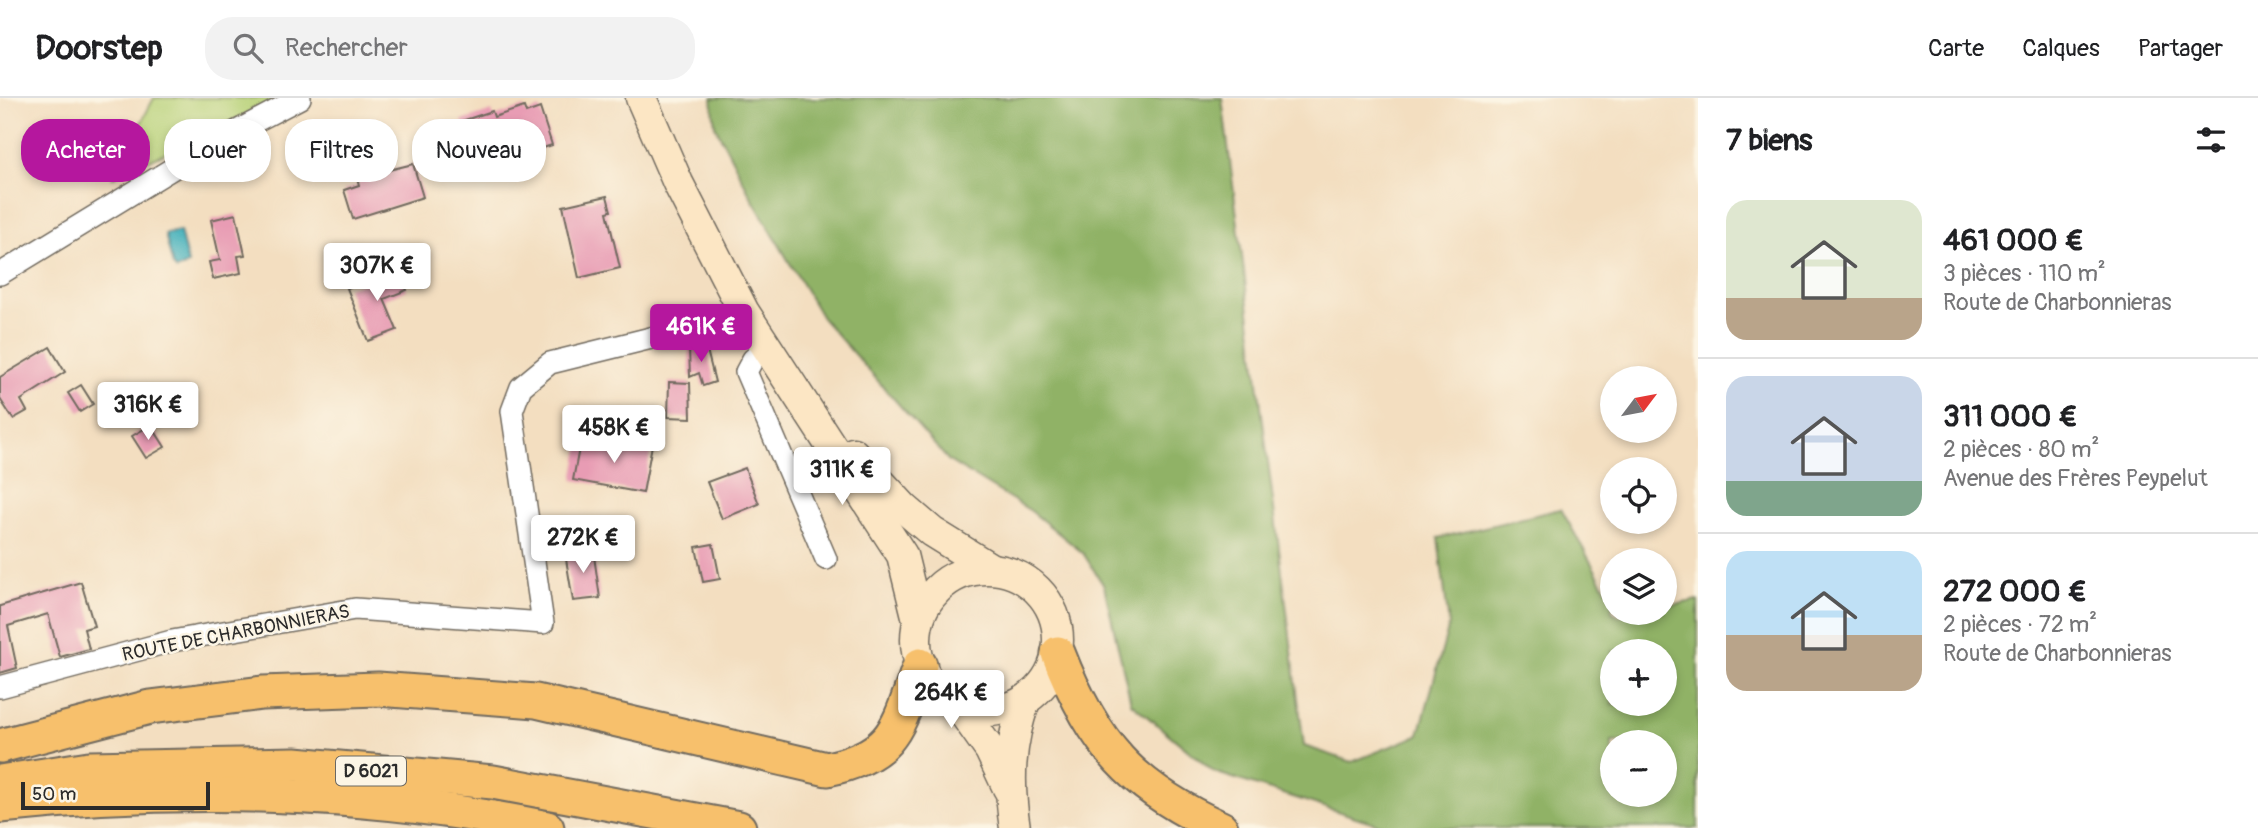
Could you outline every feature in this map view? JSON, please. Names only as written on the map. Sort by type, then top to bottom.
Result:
[{"type":"main road","points":[[641,98],[716,260],[744,312],[766,350],[792,385],[902,555],[918,620],[916,642],[920,665],[929,682],[958,705],[1001,769],[1010,795],[1015,828]]},
{"type":"main road","points":[[792,385],[904,508],[932,531],[990,568]]},
{"type":"main road","points":[[918,620],[929,598],[945,582],[967,571],[990,568],[1014,573],[1035,586],[1050,605],[1058,628],[1058,653],[1070,683],[1097,733],[1133,776],[1179,809],[1221,828]]},
{"type":"main road","points":[[958,705],[981,711],[1004,710],[1025,701],[1046,680],[1058,653]]},
{"type":"main road","points":[[0,746],[150,707],[262,693],[378,689],[536,701],[827,769],[853,764],[876,753],[897,726],[920,665]]},
{"type":"main road","points":[[1010,795],[1012,742],[1025,701]]},
{"type":"main road","name":"D 6021","points":[[0,782],[89,768],[295,764],[493,782],[739,828]]},
{"type":"main road","name":"D 6021","points":[[0,806],[87,797],[296,797],[484,815],[547,828]]},
{"type":"street","points":[[0,274],[216,142],[300,98]]},
{"type":"street","name":"ROUTE DE CHARBONNIERAS","points":[[0,687],[172,642],[355,609],[543,623],[512,411],[521,387],[550,363],[724,320],[744,312]]},
{"type":"street","points":[[766,350],[753,359],[746,372],[825,559]]},
{"type":"green space","points":[[154,98],[282,98],[237,119],[164,119],[164,153],[150,160],[150,119],[143,119]]},
{"type":"green space","points":[[712,98],[1222,98],[1304,746],[1352,762],[1419,735],[1449,625],[1438,538],[1561,509],[1600,579],[1600,625],[1677,625],[1677,604],[1698,600],[1698,828],[1390,828],[1214,772],[1131,703],[1104,586],[1083,553],[1031,511],[949,461],[822,318],[754,202],[715,126]]},
{"type":"water","points":[[180,231],[188,264],[177,270],[173,266],[165,234]]},
{"type":"building","points":[[524,107],[526,113],[540,108],[544,119],[468,119],[492,111],[494,117]]},
{"type":"building","points":[[546,126],[552,145],[546,147]]},
{"type":"building","points":[[412,164],[412,182],[418,182],[423,197],[353,219],[344,190],[359,185],[358,182],[398,182],[398,168]]},
{"type":"building","points":[[607,196],[611,211],[607,212],[620,268],[579,278],[563,206]]},
{"type":"building","points":[[236,214],[245,255],[238,256],[241,273],[213,279],[209,262],[220,260],[211,220]]},
{"type":"building","points":[[400,270],[407,290],[384,299],[397,330],[368,341],[347,288]]},
{"type":"building","points":[[705,342],[715,382],[703,386],[699,373],[690,377],[689,348]]},
{"type":"building","points":[[50,347],[65,372],[21,400],[27,411],[13,419],[0,399],[0,377]]},
{"type":"building","points":[[669,382],[690,383],[691,418],[668,417]]},
{"type":"building","points":[[81,385],[93,404],[80,412],[68,393]]},
{"type":"building","points":[[151,425],[165,447],[146,458],[132,436]]},
{"type":"building","points":[[615,438],[652,445],[643,493],[573,480],[580,443],[613,449]]},
{"type":"building","points":[[745,468],[759,504],[722,519],[707,482]]},
{"type":"building","points":[[713,544],[720,579],[703,582],[696,547]]},
{"type":"building","points":[[593,549],[600,598],[573,601],[565,553]]},
{"type":"building","points":[[81,582],[94,626],[84,629],[89,649],[60,657],[48,614],[8,626],[17,668],[0,673],[0,606]]}]
